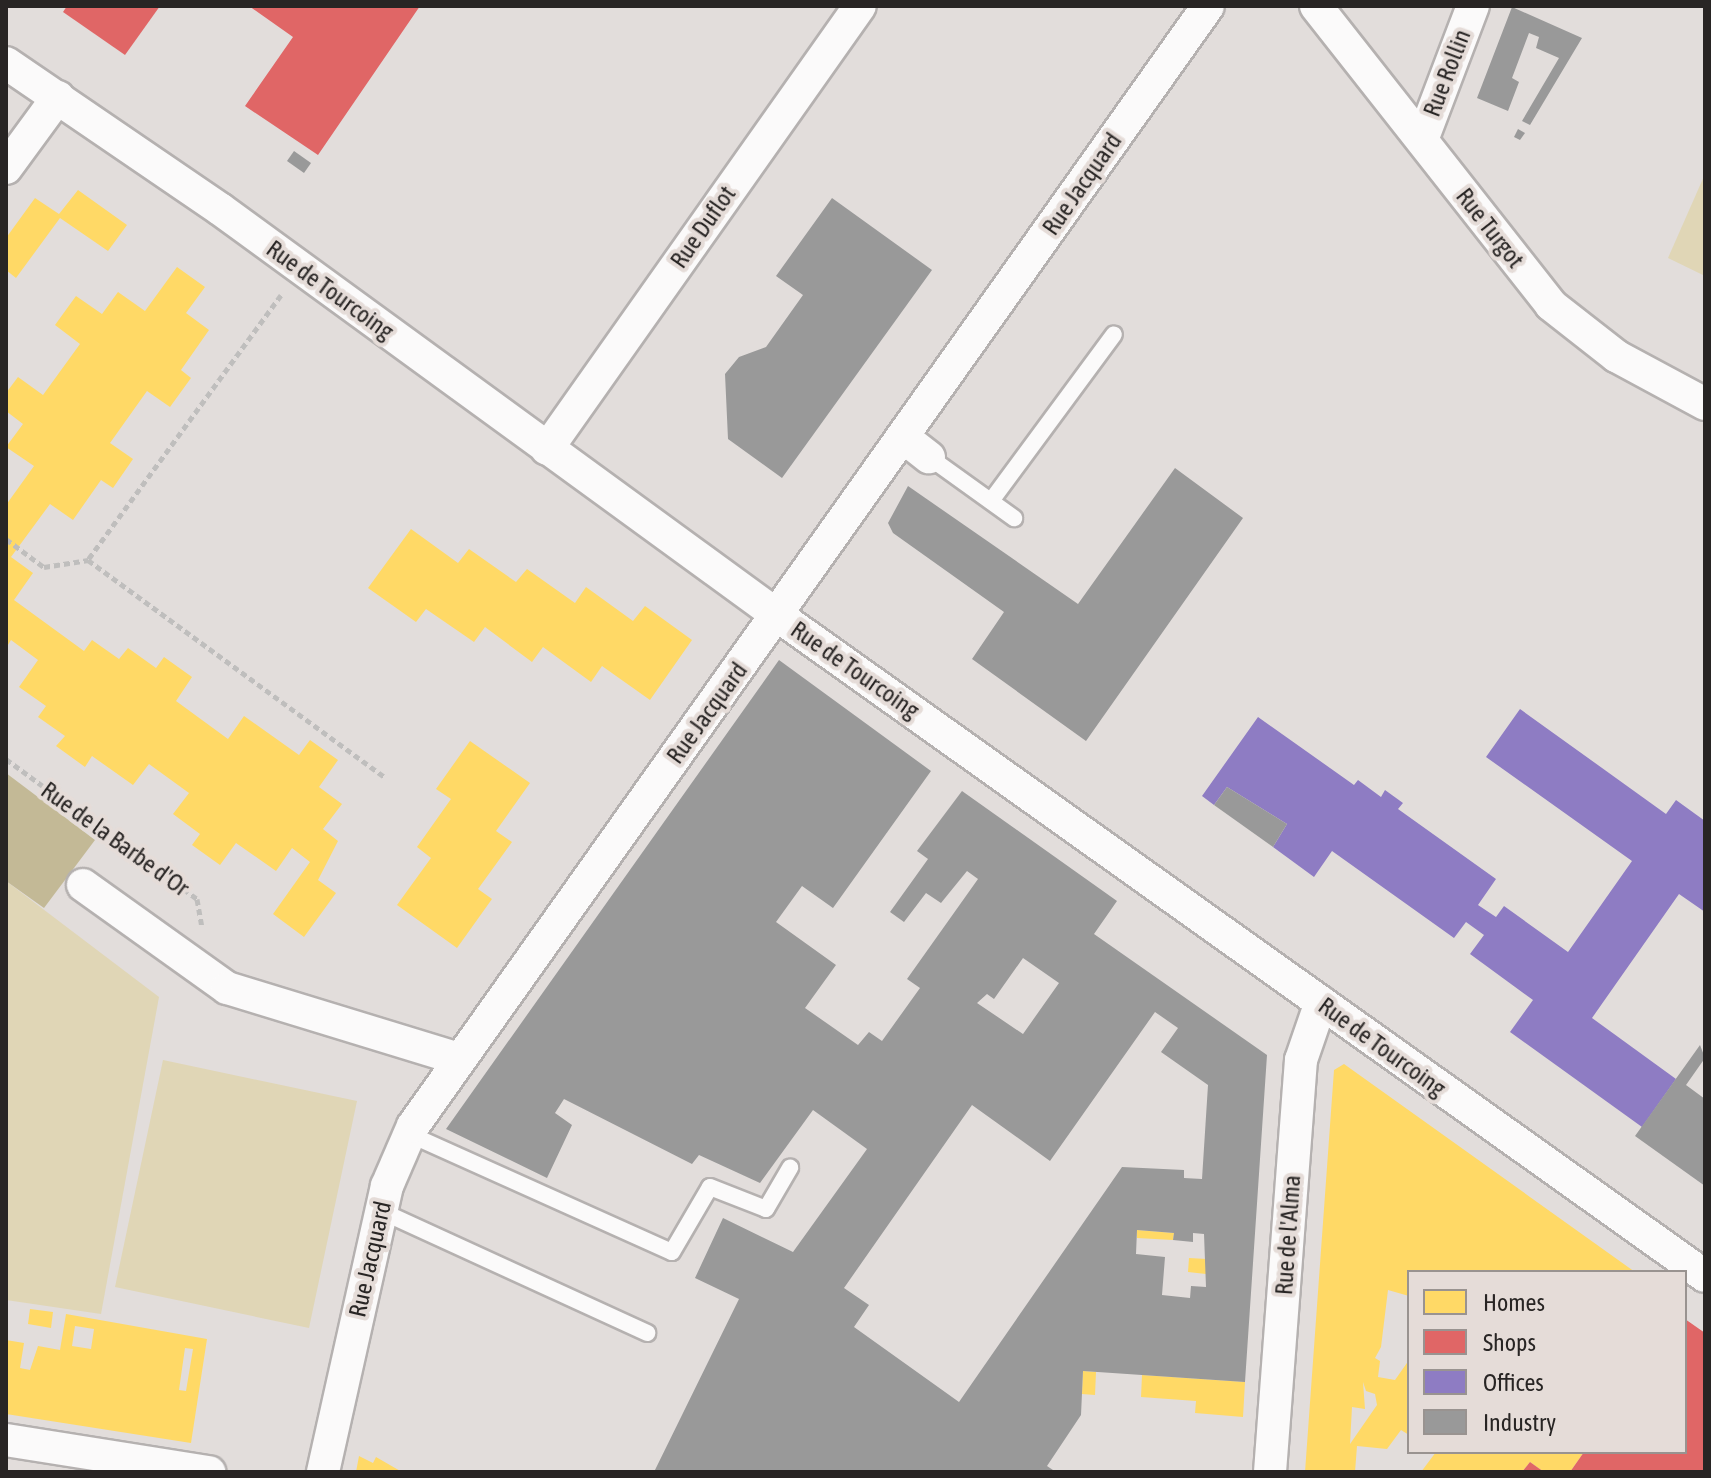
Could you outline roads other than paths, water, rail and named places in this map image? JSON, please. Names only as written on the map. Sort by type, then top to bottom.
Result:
[{"type":"street","name":"Rue Duflot","points":[[547,449],[860,6]]},
{"type":"street","name":"Rue Jacquard","points":[[323,1472],[381,1211],[409,1134],[459,1059],[1208,6]]},
{"type":"street","name":"Rue Turgot","points":[[1316,6],[1564,318],[1616,356],[1705,404]]},
{"type":"street","name":"Rue Rollin","points":[[1422,140],[1473,6]]},
{"type":"street","name":"Rue de Tourcoing","points":[[6,63],[109,131],[777,615],[1705,1276]]},
{"type":"street","points":[[6,168],[58,97]]},
{"type":"street","points":[[903,437],[929,457]]},
{"type":"street","points":[[83,885],[209,979],[459,1059]]},
{"type":"street","name":"Rue de l'Alma","points":[[1270,1472],[1301,1060],[1321,1002]]},
{"type":"street","points":[[6,1440],[209,1472]]},
{"type":"lane","points":[[6,48],[109,131]]},
{"type":"lane","points":[[991,501],[1114,334]]},
{"type":"lane","points":[[929,457],[1014,518]]},
{"type":"lane","points":[[409,1134],[672,1252],[710,1187],[766,1209],[790,1168]]},
{"type":"lane","points":[[381,1211],[647,1333]]}]
